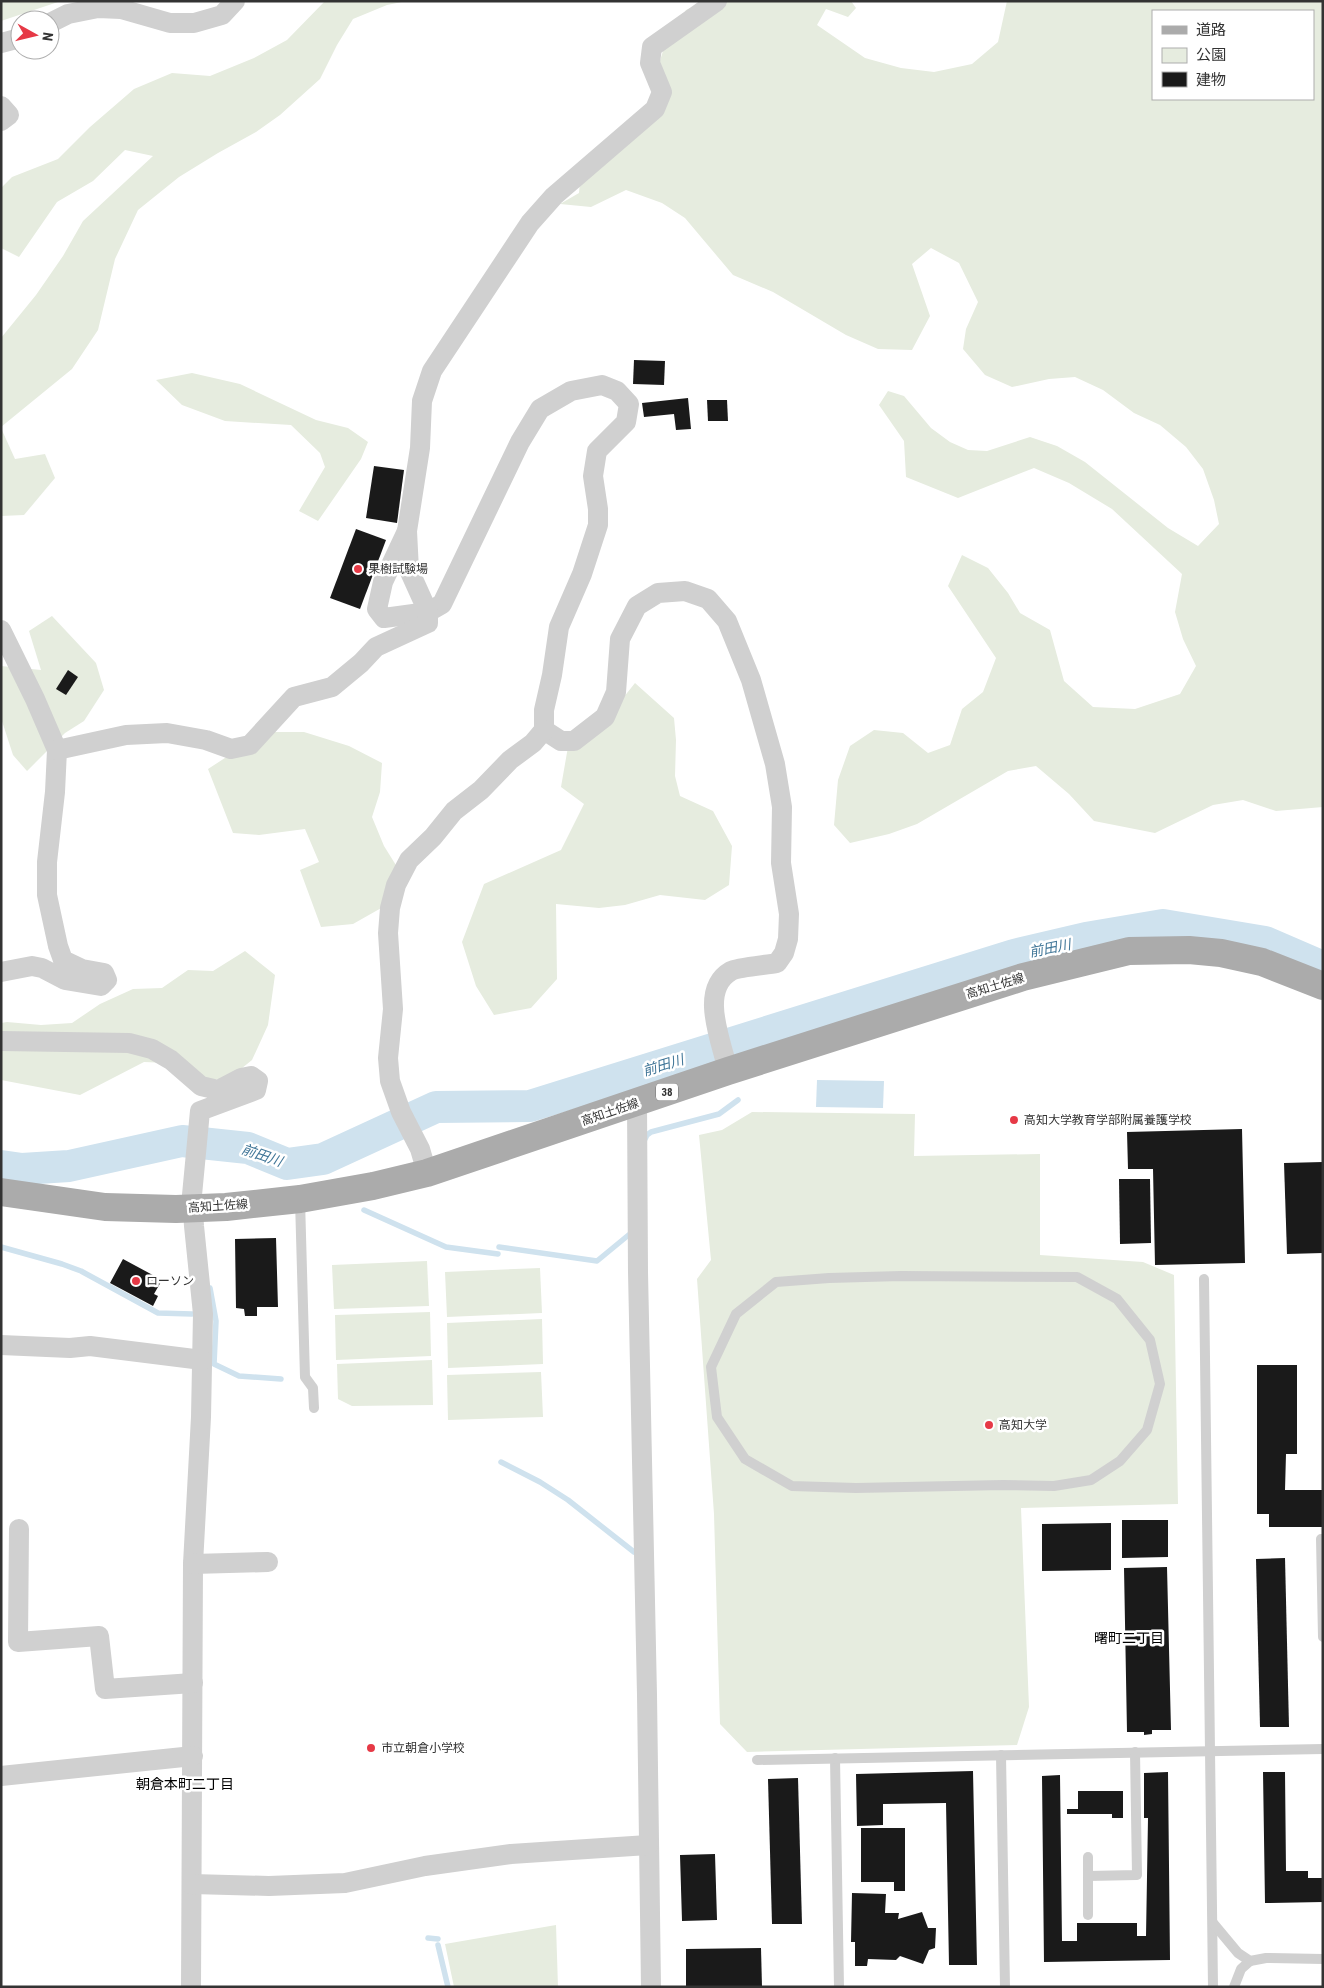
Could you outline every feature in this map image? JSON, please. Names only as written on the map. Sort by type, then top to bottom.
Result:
[{"type":"main road","name":"高知土佐線","points":[[1,1192],[105,1207],[192,1208],[300,1199],[373,1186],[427,1173],[638,1102],[724,1054],[1023,976],[1129,951],[1189,950],[1221,953],[1262,962],[1323,986]]},
{"type":"street","points":[[60,18],[68,14],[98,8],[121,9],[170,23],[194,23],[222,15],[235,1]]},
{"type":"street","points":[[57,750],[126,735],[167,733],[206,740],[231,749],[250,745],[294,697],[332,687],[376,647],[428,623],[428,612],[409,570],[407,531],[420,448],[422,400],[432,372],[530,224],[554,196],[655,109],[662,92],[650,63],[652,48],[717,1]]},
{"type":"street","points":[[1,106],[8,115],[1,121]]},
{"type":"street","points":[[407,531],[383,582],[377,610],[384,618],[428,612],[442,604],[516,451],[540,409],[571,391],[602,385],[617,390],[629,404],[626,422],[597,451],[593,476],[598,525],[582,574],[559,627],[552,675],[544,710],[544,730],[533,743],[510,760],[481,790],[454,811],[433,837],[409,860],[396,885],[390,908],[388,933],[393,1009],[388,1058],[390,1081],[401,1112],[420,1149],[427,1173]]},
{"type":"street","points":[[544,730],[561,741],[574,741],[605,717],[616,692],[620,639],[637,606],[658,593],[685,591],[708,599],[727,621],[751,680],[775,764],[782,807],[781,863],[789,914],[788,939],[784,954],[777,963],[732,970],[716,985],[713,1007],[724,1054]]},
{"type":"street","points":[[1,630],[35,699],[57,750],[47,870],[47,895],[58,946],[63,960],[82,968],[104,973],[108,980],[101,986],[66,980],[42,968],[32,966],[1,972]]},
{"type":"street","points":[[1,1041],[129,1043],[152,1049],[171,1060],[201,1086],[218,1090],[251,1076],[258,1081],[256,1090],[200,1111],[195,1151],[192,1208],[203,1314],[198,1480],[193,1564],[192,1987]]},
{"type":"street","points":[[638,1102],[638,1292],[651,1987]]},
{"type":"street","points":[[1,1345],[70,1348],[90,1346],[202,1360]]},
{"type":"street","points":[[19,1529],[18,1642],[99,1636],[105,1690],[193,1683]]},
{"type":"street","points":[[193,1564],[268,1562]]},
{"type":"street","points":[[1,1776],[193,1756]]},
{"type":"street","points":[[192,1884],[269,1886],[344,1882],[425,1866],[511,1854],[648,1845]]},
{"type":"lane","points":[[300,1199],[305,1377],[313,1388],[314,1408]]},
{"type":"lane","points":[[901,1276],[1077,1277],[1117,1299],[1150,1340],[1160,1384],[1147,1430],[1120,1461],[1091,1480],[1054,1486],[1003,1485],[856,1488],[792,1486],[745,1460],[717,1417],[711,1367],[736,1314],[776,1282],[829,1278],[901,1276]]},
{"type":"lane","points":[[1204,1279],[1213,1987]]},
{"type":"lane","points":[[1323,1539],[1321,1539],[1323,1637]]},
{"type":"lane","points":[[757,1760],[1323,1749]]},
{"type":"lane","points":[[1088,1876],[1137,1875],[1135,1752]]},
{"type":"lane","points":[[1001,1755],[1005,1987]]},
{"type":"lane","points":[[835,1758],[840,1987]]},
{"type":"lane","points":[[1088,1857],[1088,1915]]},
{"type":"lane","points":[[1213,1923],[1238,1953],[1250,1961]]},
{"type":"lane","points":[[1234,1987],[1240,1969],[1250,1961],[1266,1958],[1323,1958]]},
{"type":"lane","points":[[1214,1975],[1223,1987]]},
{"type":"green space","points":[[1,1],[61,1],[34,10],[10,10],[10,18],[1,21]]},
{"type":"green space","points":[[325,1],[407,1],[387,5],[353,19],[320,79],[280,115],[256,132],[179,177],[138,210],[115,259],[98,330],[72,369],[1,427],[1,338],[36,295],[63,256],[83,221],[153,156],[125,150],[93,181],[57,202],[19,257],[1,248],[1,188],[12,177],[58,159],[90,127],[134,89],[172,73],[210,76],[254,58],[287,40]]},
{"type":"green space","points":[[705,1],[851,1],[856,8],[848,17],[826,9],[817,25],[865,58],[901,68],[934,72],[972,64],[998,42],[1007,1],[1323,1],[1323,807],[1276,811],[1243,800],[1213,805],[1155,833],[1094,821],[1069,794],[1036,766],[1008,771],[917,824],[889,834],[850,843],[834,825],[838,780],[850,746],[874,730],[903,733],[928,753],[950,745],[962,709],[983,692],[996,658],[948,586],[962,555],[988,568],[1008,593],[1020,613],[1050,630],[1064,681],[1093,707],[1135,709],[1180,694],[1196,666],[1183,639],[1175,612],[1182,574],[1112,509],[1069,483],[1034,468],[958,498],[906,477],[904,441],[879,405],[888,391],[904,396],[931,428],[950,442],[968,450],[987,451],[1030,437],[1057,446],[1085,462],[1168,528],[1198,546],[1219,524],[1214,500],[1203,469],[1186,447],[1160,425],[1134,413],[1103,390],[1075,377],[1049,379],[1012,387],[985,375],[963,349],[966,329],[978,302],[959,263],[931,248],[912,264],[930,316],[912,350],[878,349],[846,335],[773,292],[733,275],[685,218],[662,203],[626,190],[591,207],[560,204],[579,193],[581,169],[669,89],[659,64],[666,41],[686,10]]},
{"type":"green space","points":[[192,373],[240,384],[316,420],[348,428],[368,442],[361,459],[318,521],[299,511],[325,467],[320,453],[291,425],[225,421],[182,405],[156,380]]},
{"type":"green space","points":[[1,428],[15,459],[45,454],[55,478],[24,515],[1,516]]},
{"type":"green space","points":[[52,616],[96,663],[104,690],[84,721],[65,733],[27,771],[13,755],[1,718],[1,666],[41,670],[29,631]]},
{"type":"green space","points":[[635,683],[674,718],[676,740],[675,776],[680,796],[713,811],[732,846],[729,885],[705,900],[660,895],[625,905],[599,908],[556,904],[557,979],[531,1008],[494,1015],[476,986],[462,942],[484,884],[561,850],[584,804],[561,787],[569,741],[603,723]]},
{"type":"green space","points":[[261,732],[304,732],[349,746],[382,763],[380,792],[372,817],[384,846],[399,870],[383,907],[353,924],[321,927],[300,870],[319,862],[305,829],[259,835],[233,833],[208,769]]},
{"type":"green space","points":[[245,951],[275,975],[268,1025],[252,1060],[231,1077],[195,1083],[168,1063],[144,1062],[80,1095],[1,1080],[1,1023],[41,1025],[72,1023],[100,1004],[133,989],[162,988],[188,970],[213,971]]},
{"type":"green space","points":[[752,1112],[915,1114],[914,1156],[1040,1154],[1040,1255],[1143,1262],[1174,1275],[1178,1504],[1021,1508],[1029,1707],[1017,1745],[747,1752],[720,1724],[714,1514],[697,1279],[711,1260],[699,1135],[722,1130]]},
{"type":"green space","points":[[427,1261],[429,1306],[334,1309],[332,1265]]},
{"type":"green space","points":[[540,1268],[542,1313],[447,1317],[445,1272]]},
{"type":"green space","points":[[430,1312],[431,1356],[336,1360],[335,1315]]},
{"type":"green space","points":[[542,1319],[543,1364],[448,1368],[447,1323]]},
{"type":"green space","points":[[432,1360],[433,1405],[352,1406],[338,1399],[337,1364]]},
{"type":"green space","points":[[541,1372],[543,1417],[448,1420],[447,1375]]},
{"type":"green space","points":[[556,1925],[558,1987],[454,1987],[445,1944]]},
{"type":"water","points":[[817,1080],[884,1081],[883,1108],[816,1107]]},
{"type":"building","points":[[634,360],[665,361],[664,385],[633,384]]},
{"type":"building","points":[[688,398],[691,429],[676,430],[674,414],[644,417],[642,403]]},
{"type":"building","points":[[707,400],[727,400],[728,421],[708,421]]},
{"type":"building","points":[[374,466],[404,470],[397,523],[366,518]]},
{"type":"building","name":"果樹試験場","points":[[356,529],[386,540],[360,609],[330,598]]},
{"type":"building","points":[[68,670],[78,677],[66,695],[56,689]]},
{"type":"building","points":[[1242,1129],[1245,1263],[1155,1265],[1153,1169],[1128,1169],[1127,1132]]},
{"type":"building","points":[[1323,1162],[1323,1253],[1287,1254],[1284,1163]]},
{"type":"building","points":[[1119,1179],[1150,1179],[1151,1243],[1120,1244]]},
{"type":"building","points":[[276,1238],[278,1307],[257,1307],[257,1316],[245,1316],[244,1309],[236,1308],[235,1239]]},
{"type":"building","name":"ローソン","points":[[123,1259],[162,1280],[154,1294],[158,1296],[153,1306],[110,1283]]},
{"type":"building","points":[[1257,1365],[1297,1365],[1297,1454],[1286,1454],[1285,1490],[1323,1490],[1323,1527],[1269,1527],[1269,1514],[1257,1514]]},
{"type":"building","points":[[1122,1520],[1168,1520],[1168,1557],[1122,1558]]},
{"type":"building","points":[[1111,1523],[1111,1570],[1042,1571],[1042,1524]]},
{"type":"building","points":[[1285,1558],[1289,1727],[1260,1727],[1256,1559]]},
{"type":"building","points":[[1167,1567],[1171,1730],[1152,1730],[1152,1734],[1144,1735],[1144,1732],[1127,1732],[1124,1568]]},
{"type":"building","points":[[973,1771],[977,1965],[949,1965],[946,1803],[883,1804],[883,1825],[857,1826],[856,1774]]},
{"type":"building","points":[[1168,1772],[1170,1960],[1044,1962],[1042,1776],[1060,1775],[1062,1941],[1077,1941],[1077,1923],[1137,1923],[1137,1936],[1146,1936],[1148,1818],[1144,1818],[1144,1773]]},
{"type":"building","points":[[1263,1772],[1285,1772],[1286,1871],[1308,1871],[1308,1878],[1323,1878],[1323,1902],[1265,1903]]},
{"type":"building","points":[[798,1778],[802,1924],[772,1924],[768,1779]]},
{"type":"building","points":[[1078,1791],[1123,1791],[1123,1818],[1112,1818],[1112,1814],[1067,1814],[1067,1809],[1078,1809]]},
{"type":"building","points":[[861,1828],[905,1828],[905,1891],[894,1891],[894,1882],[861,1882]]},
{"type":"building","points":[[715,1854],[717,1920],[682,1921],[680,1855]]},
{"type":"building","points":[[852,1893],[886,1894],[885,1913],[899,1913],[898,1919],[922,1912],[928,1928],[936,1928],[935,1948],[929,1950],[923,1964],[900,1956],[896,1960],[868,1959],[867,1966],[855,1966],[855,1942],[851,1942]]},
{"type":"building","points":[[761,1948],[762,1987],[686,1987],[686,1949]]},
{"type":"waterway","name":"前田川","points":[[1,1166],[22,1169],[69,1166],[182,1141],[248,1148],[287,1164],[323,1159],[436,1107],[530,1106],[1014,955],[1086,938],[1163,925],[1265,942],[1323,967]]},
{"type":"waterway","points":[[644,1141],[651,1132],[719,1114],[738,1100]]},
{"type":"waterway","points":[[364,1210],[446,1247],[498,1254]]},
{"type":"waterway","points":[[499,1247],[597,1261],[631,1233],[631,1229]]},
{"type":"waterway","points":[[1,1247],[81,1271],[158,1313],[192,1314]]},
{"type":"waterway","points":[[210,1288],[216,1321],[214,1364],[239,1376],[281,1379]]},
{"type":"waterway","points":[[501,1462],[540,1482],[568,1500],[634,1552]]},
{"type":"waterway","points":[[428,1938],[438,1939]]},
{"type":"waterway","points":[[438,1945],[448,1987]]},
{"type":"place","name":"果樹試験場","points":[[358,569]]},
{"type":"place","name":"高知大学教育学部附属養護学校","points":[[1014,1120]]},
{"type":"place","name":"ローソン","points":[[136,1281]]},
{"type":"place","name":"高知大学","points":[[989,1425]]},
{"type":"place","name":"市立朝倉小学校","points":[[371,1748]]},
{"type":"district","name":"曙町二丁目","points":[[1129,1638]]},
{"type":"district","name":"朝倉本町二丁目","points":[[185,1784]]}]
